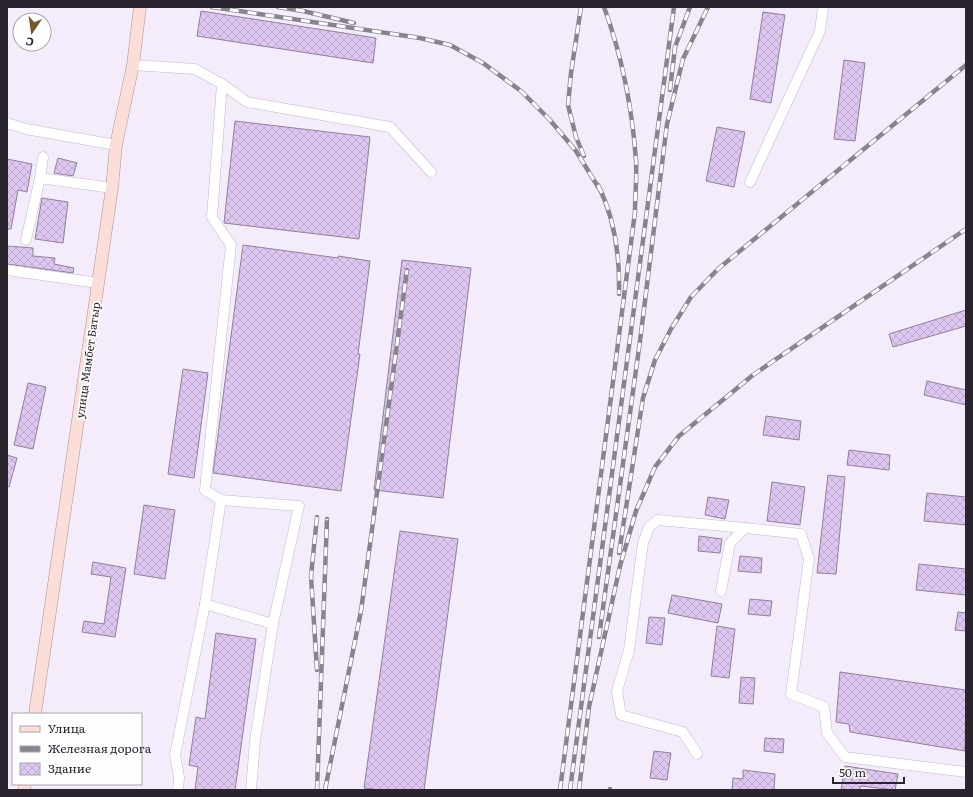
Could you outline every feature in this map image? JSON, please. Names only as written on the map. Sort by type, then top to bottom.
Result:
[{"type":"main road","name":"улица Мамбет Батыр","points":[[35,713],[112,188],[116,145],[133,65],[140,7]]},
{"type":"street","points":[[750,182],[820,31],[823,7]]},
{"type":"street","points":[[133,65],[195,69],[222,84],[247,102],[390,127],[431,172]]},
{"type":"street","points":[[222,84],[212,217],[231,245],[205,490],[221,500],[299,506],[273,624],[255,741],[251,790]]},
{"type":"street","points":[[7,123],[26,129],[116,145]]},
{"type":"street","points":[[26,240],[40,178],[43,157]]},
{"type":"street","points":[[40,178],[112,188]]},
{"type":"street","points":[[7,270],[98,283]]},
{"type":"street","points":[[178,790],[179,777],[175,755],[205,604],[221,500]]},
{"type":"street","points":[[697,754],[683,732],[621,715],[617,691],[629,650],[643,543],[649,527],[658,520],[801,534],[809,559],[790,694],[824,707],[827,734],[845,758],[966,772]]},
{"type":"street","points":[[721,591],[730,543],[745,528]]},
{"type":"street","points":[[205,604],[273,624]]},
{"type":"building","points":[[201,11],[376,38],[373,63],[197,36]]},
{"type":"building","points":[[763,12],[785,15],[771,103],[750,99]]},
{"type":"building","points":[[844,60],[865,63],[855,141],[834,139]]},
{"type":"building","points":[[235,121],[370,137],[359,239],[224,223]]},
{"type":"building","points":[[717,127],[745,132],[734,187],[706,181]]},
{"type":"building","points":[[58,158],[77,163],[73,176],[54,173]]},
{"type":"building","points":[[7,159],[32,164],[27,192],[18,190],[11,229],[7,229]]},
{"type":"building","points":[[42,198],[68,202],[63,243],[35,239]]},
{"type":"building","points":[[243,245],[370,261],[358,354],[360,354],[341,491],[213,473]]},
{"type":"building","points":[[7,246],[33,248],[33,256],[55,258],[54,264],[74,268],[73,273],[7,264]]},
{"type":"building","points":[[402,260],[471,268],[443,498],[374,490]]},
{"type":"building","points":[[966,310],[966,326],[893,347],[889,334]]},
{"type":"building","points":[[183,369],[208,373],[194,478],[168,474]]},
{"type":"building","points":[[927,381],[966,390],[966,405],[924,395]]},
{"type":"building","points":[[28,383],[46,387],[33,449],[14,445]]},
{"type":"building","points":[[766,416],[801,421],[799,440],[763,435]]},
{"type":"building","points":[[849,450],[890,455],[889,470],[847,465]]},
{"type":"building","points":[[7,455],[17,458],[9,487],[7,486]]},
{"type":"building","points":[[828,475],[845,477],[836,574],[817,573]]},
{"type":"building","points":[[772,482],[805,487],[800,525],[767,521]]},
{"type":"building","points":[[927,493],[966,497],[966,525],[924,521]]},
{"type":"building","points":[[708,497],[729,500],[725,519],[705,515]]},
{"type":"building","points":[[144,505],[175,510],[165,579],[134,574]]},
{"type":"building","points":[[400,531],[458,539],[424,790],[380,790],[364,788]]},
{"type":"building","points":[[699,536],[722,539],[720,553],[698,551]]},
{"type":"building","points":[[740,556],[762,558],[761,573],[738,571]]},
{"type":"building","points":[[93,562],[126,568],[115,637],[82,632],[84,621],[104,624],[111,577],[91,574]]},
{"type":"building","points":[[919,564],[966,569],[966,595],[916,590]]},
{"type":"building","points":[[672,595],[722,604],[718,623],[668,613]]},
{"type":"building","points":[[750,599],[772,601],[770,616],[748,614]]},
{"type":"building","points":[[958,612],[966,613],[966,631],[955,630]]},
{"type":"building","points":[[649,617],[665,618],[662,645],[646,643]]},
{"type":"building","points":[[717,626],[735,629],[729,678],[711,676]]},
{"type":"building","points":[[216,633],[256,639],[235,790],[195,790],[198,767],[189,765],[196,717],[205,719]]},
{"type":"building","points":[[840,672],[966,690],[965,751],[850,732],[849,724],[836,722]]},
{"type":"building","points":[[741,677],[755,678],[753,704],[739,703]]},
{"type":"building","points":[[765,738],[784,739],[783,753],[764,751]]},
{"type":"building","points":[[654,751],[671,753],[667,780],[650,778]]},
{"type":"building","points":[[845,766],[898,774],[895,790],[860,786],[860,790],[841,790]]},
{"type":"building","points":[[743,770],[775,774],[774,790],[732,790],[733,778],[743,779]]},
{"type":"railway","points":[[212,7],[420,38],[450,45],[483,63],[521,91],[550,120],[576,151],[600,190]]},
{"type":"railway","points":[[278,7],[303,11],[354,23]]},
{"type":"railway","points":[[581,7],[571,73],[568,105],[576,137],[584,156]]},
{"type":"railway","points":[[560,790],[635,212],[636,166],[629,101],[616,44],[604,7]]},
{"type":"railway","points":[[570,790],[674,7]]},
{"type":"railway","points":[[670,90],[675,47],[690,7]]},
{"type":"railway","points":[[599,637],[640,341],[667,124],[683,59],[708,7]]},
{"type":"railway","points":[[619,553],[643,398],[655,360],[671,329],[691,297],[718,269],[966,65]]},
{"type":"railway","points":[[598,185],[609,211],[615,238],[619,266],[619,294]]},
{"type":"railway","points":[[579,790],[589,707],[620,566],[636,511],[655,467],[679,436],[753,375],[966,229]]},
{"type":"railway","points":[[325,790],[361,611],[407,270]]},
{"type":"railway","points":[[317,517],[311,576],[317,670]]},
{"type":"railway","points":[[317,790],[327,519]]}]
